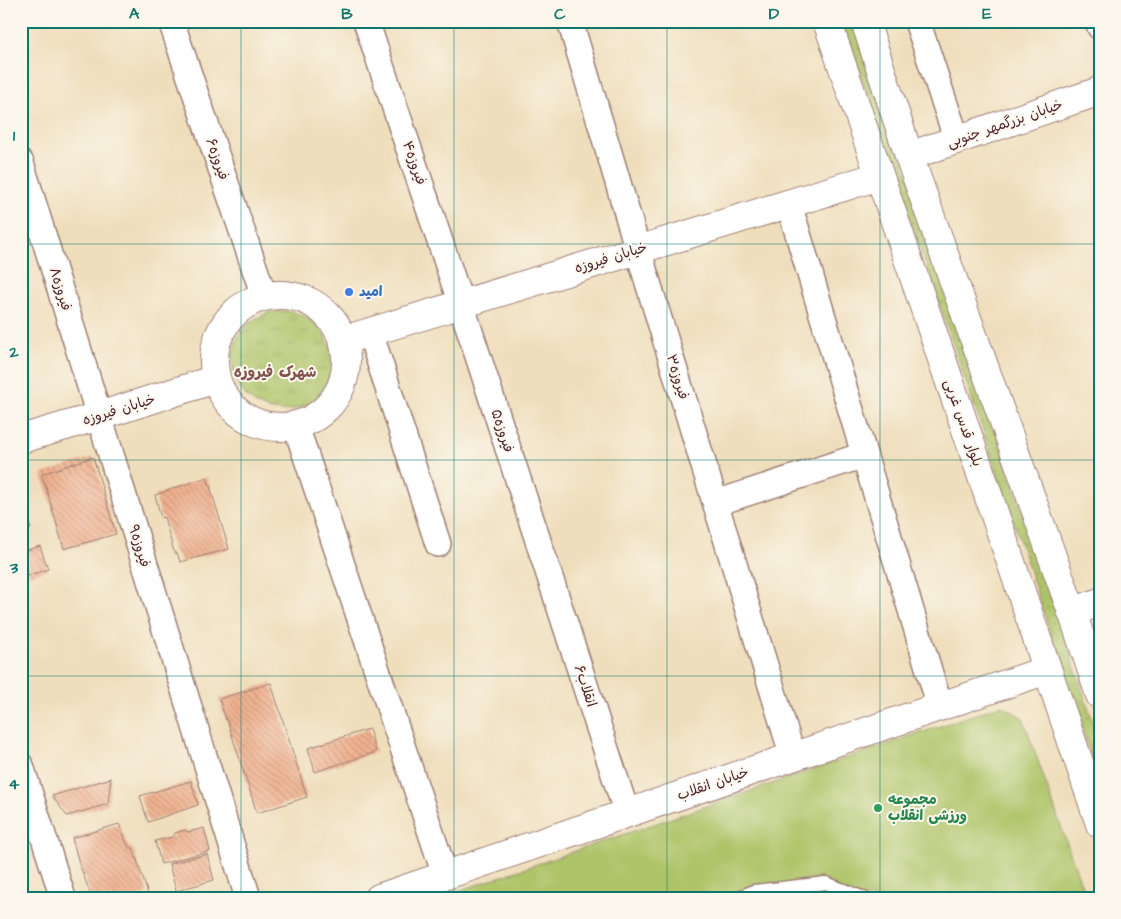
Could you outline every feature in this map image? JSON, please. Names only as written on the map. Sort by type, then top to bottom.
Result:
[{"type":"street","name":"فیروزه۶","points":[[170,21],[264,296]]},
{"type":"street","name":"فیروزه۴","points":[[366,21],[461,304]]},
{"type":"street","name":"فیروزه۳","points":[[570,21],[793,757]]},
{"type":"street","name":"بلوار قدس غربی","points":[[827,21],[1100,824]]},
{"type":"street","points":[[864,21],[909,156],[1100,695]]},
{"type":"street","points":[[917,21],[957,140]]},
{"type":"street","points":[[1098,21],[1100,27]]},
{"type":"street","name":"خیابان بزرگمهر جنوبی","points":[[909,156],[1100,91]]},
{"type":"street","name":"فیروزه۸","points":[[21,162],[99,416]]},
{"type":"street","name":"خیابان فیروزه","points":[[344,340],[879,176]]},
{"type":"street","points":[[789,204],[940,707]]},
{"type":"street","points":[[292,295],[315,304],[333,320],[344,340],[347,362],[344,383],[334,401],[319,416],[296,426],[280,428],[263,426],[247,419],[229,403],[216,379],[214,362],[217,341],[222,328],[237,310],[264,296],[292,295]]},
{"type":"street","name":"فیروزه۵","points":[[461,304],[544,559]]},
{"type":"street","points":[[370,332],[438,544]]},
{"type":"street","name":"خیابان فیروزه","points":[[21,439],[216,379]]},
{"type":"street","name":"فیروزه۹","points":[[99,416],[248,898]]},
{"type":"street","points":[[296,426],[444,875]]},
{"type":"street","points":[[716,504],[864,455]]},
{"type":"street","name":"انقلاب۶","points":[[544,559],[626,814]]},
{"type":"street","points":[[1072,612],[1100,602]]},
{"type":"street","name":"خیابان انقلاب","points":[[378,898],[1047,670]]},
{"type":"street","points":[[21,766],[63,898]]},
{"type":"lane","points":[[737,898],[754,892],[826,883],[864,898]]},
{"type":"green space","points":[[842,21],[855,21],[986,402],[1100,743],[1100,783],[993,460]]},
{"type":"green space","points":[[282,311],[301,314],[318,325],[329,342],[332,361],[329,380],[318,397],[301,408],[282,411],[263,408],[246,397],[235,380],[232,361],[235,342],[246,325],[263,314]]},
{"type":"green space","name":"مجموعه ورزشی انقلاب","points":[[1002,705],[1023,718],[1086,898],[438,898]]},
{"type":"building","points":[[93,457],[116,534],[64,549],[42,474]]},
{"type":"building","points":[[207,477],[229,549],[180,562],[178,555],[174,552],[164,517],[161,518],[155,495]]},
{"type":"building","points":[[21,506],[24,506],[31,529],[21,532]]},
{"type":"building","points":[[40,546],[48,569],[21,578],[21,552]]},
{"type":"building","points":[[271,683],[307,797],[257,813],[219,699]]},
{"type":"building","points":[[369,729],[376,752],[315,772],[308,748]]},
{"type":"building","points":[[111,778],[108,804],[67,816],[52,796]]},
{"type":"building","points":[[191,781],[198,805],[148,822],[140,796]]},
{"type":"building","points":[[119,824],[129,848],[133,848],[148,894],[135,898],[92,898],[72,838]]},
{"type":"building","points":[[204,828],[210,851],[161,864],[155,841],[173,837],[175,833],[185,830],[188,832]]},
{"type":"building","points":[[207,854],[214,880],[176,891],[169,864]]},
{"type":"place","name":"امید","points":[[349,292]]},
{"type":"place","name":"مجموعه ورزشی انقلاب","points":[[878,808]]},
{"type":"district","name":"شهرک فیروزه","points":[[275,372]]}]
